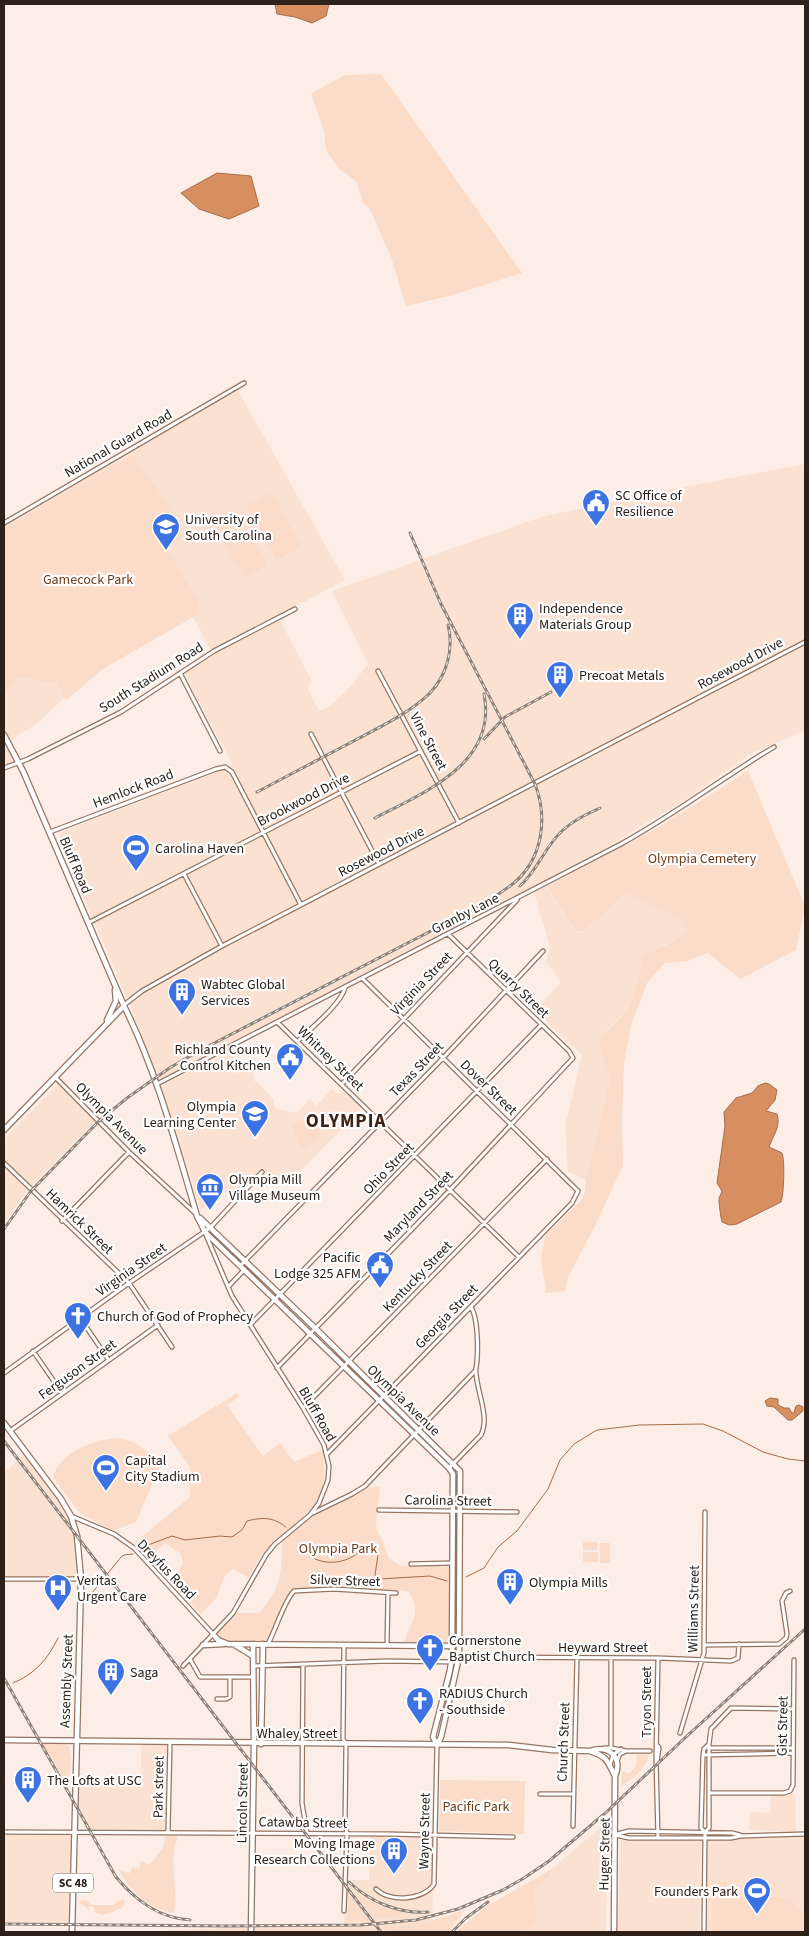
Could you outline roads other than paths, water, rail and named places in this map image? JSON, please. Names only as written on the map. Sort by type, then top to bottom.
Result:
[{"type":"main road","name":"Bluff Road","points":[[4,735],[19,763],[50,832],[139,1037],[157,1084],[197,1216]]},
{"type":"main road","points":[[106,1024],[116,1001],[115,984]]},
{"type":"main road","name":"Rosewood Drive","points":[[4,1130],[124,1006]]},
{"type":"main road","name":"Olympia Avenue","points":[[197,1216],[385,1396],[454,1464],[462,1475],[459,1660]]},
{"type":"main road","name":"Olympia Avenue","points":[[197,1216],[205,1232],[449,1468]]},
{"type":"main road","name":"Assembly Street","points":[[4,1423],[61,1499],[71,1516],[78,1545],[81,1579],[72,1932]]},
{"type":"main road","points":[[449,1468],[453,1481],[452,1659]]},
{"type":"main road","points":[[213,1634],[218,1640],[228,1644]]},
{"type":"main road","points":[[234,1644],[253,1656]]},
{"type":"main road","name":"Lincoln Street","points":[[251,1932],[254,1744],[253,1644]]},
{"type":"main road","points":[[261,1744],[265,1644]]},
{"type":"main road","points":[[203,1645],[459,1646]]},
{"type":"main road","name":"Wayne Street","points":[[437,1744],[433,1737],[452,1659]]},
{"type":"main road","name":"Wayne Street","points":[[437,1744],[441,1737],[459,1660]]},
{"type":"main road","name":"Whaley Street","points":[[4,1740],[254,1744],[509,1745],[574,1751],[601,1749]]},
{"type":"main road","points":[[601,1749],[607,1750],[617,1761],[618,1769],[615,1776]]},
{"type":"main road","points":[[590,1750],[605,1757],[615,1776]]},
{"type":"main road","name":"Huger Street","points":[[614,1932],[615,1776]]},
{"type":"street","name":"National Guard Road","points":[[4,523],[244,383]]},
{"type":"street","name":"South Stadium Road","points":[[4,768],[19,763],[121,712],[214,651],[295,609]]},
{"type":"street","name":"Rosewood Drive","points":[[124,1006],[142,991],[222,946],[805,642]]},
{"type":"street","name":"Vine Street","points":[[378,671],[459,823]]},
{"type":"street","points":[[180,673],[220,751]]},
{"type":"street","points":[[311,734],[379,864]]},
{"type":"street","name":"Granby Lane","points":[[157,1084],[518,898],[660,822],[744,764],[774,747]]},
{"type":"street","name":"Brookwood Drive","points":[[88,923],[421,751]]},
{"type":"street","name":"Hemlock Road","points":[[50,832],[216,768],[225,767],[232,772],[264,832]]},
{"type":"street","points":[[264,832],[301,905]]},
{"type":"street","points":[[184,874],[222,946]]},
{"type":"street","name":"Virginia Street","points":[[342,1084],[518,898]]},
{"type":"street","name":"Quarry Street","points":[[448,934],[569,1051],[573,1058]]},
{"type":"street","name":"Texas Street","points":[[228,1287],[245,1262],[543,952]]},
{"type":"street","name":"Dover Street","points":[[362,978],[578,1191]]},
{"type":"street","points":[[298,1041],[337,1002],[344,988]]},
{"type":"street","name":"Whitney Street","points":[[278,1023],[519,1257]]},
{"type":"street","name":"Ohio Street","points":[[250,1325],[541,1025]]},
{"type":"street","name":"Maryland Street","points":[[277,1368],[450,1190],[573,1058]]},
{"type":"street","name":"Olympia Avenue","points":[[54,1077],[129,1152],[197,1216]]},
{"type":"street","points":[[62,1221],[129,1152]]},
{"type":"street","name":"Kentucky Street","points":[[303,1408],[547,1159]]},
{"type":"street","name":"Hamrick Street","points":[[4,1164],[129,1283],[172,1347]]},
{"type":"street","name":"Virginia Street","points":[[4,1373],[129,1283],[205,1232],[262,1172]]},
{"type":"street","name":"Georgia Street","points":[[327,1454],[572,1203],[578,1191]]},
{"type":"street","name":"Bluff Road","points":[[184,1666],[189,1658],[233,1613],[266,1554],[310,1514],[324,1492],[328,1480],[327,1454],[324,1445],[228,1287],[205,1232]]},
{"type":"street","points":[[213,1251],[220,1246]]},
{"type":"street","points":[[449,1468],[484,1431],[476,1372],[477,1342],[474,1312],[470,1306]]},
{"type":"street","points":[[80,1318],[108,1359]]},
{"type":"street","name":"Ferguson Street","points":[[10,1431],[158,1325]]},
{"type":"street","points":[[33,1351],[62,1393]]},
{"type":"street","points":[[310,1514],[365,1486],[476,1372]]},
{"type":"street","name":"Carolina Street","points":[[379,1510],[517,1512]]},
{"type":"street","name":"Williams Street","points":[[680,1733],[703,1660],[704,1512]]},
{"type":"street","name":"Dreyfus Road","points":[[71,1516],[114,1534],[134,1548],[213,1634]]},
{"type":"street","points":[[412,1564],[452,1563]]},
{"type":"street","points":[[4,1579],[81,1579]]},
{"type":"street","name":"Silver Street","points":[[265,1644],[278,1625],[290,1594],[294,1590],[334,1589],[396,1593]]},
{"type":"street","points":[[704,1645],[779,1644],[786,1638],[787,1622],[782,1601],[786,1593],[790,1591]]},
{"type":"street","points":[[387,1645],[388,1593]]},
{"type":"street","name":"Heyward Street","points":[[253,1666],[452,1659],[658,1658],[736,1660],[739,1654],[739,1644]]},
{"type":"street","points":[[344,1645],[343,1739],[346,1744],[345,1822],[347,1834],[344,1911]]},
{"type":"street","points":[[189,1658],[200,1677],[253,1678]]},
{"type":"street","name":"Church Street","points":[[573,1826],[572,1794],[577,1658]]},
{"type":"street","points":[[611,1658],[611,1748]]},
{"type":"street","name":"Tryon Street","points":[[658,1658],[658,1838]]},
{"type":"street","name":"Gist Street","points":[[710,1793],[784,1793],[790,1791],[793,1785],[794,1660]]},
{"type":"street","points":[[302,1664],[302,1803],[307,1833]]},
{"type":"street","points":[[217,1699],[230,1697],[230,1678]]},
{"type":"street","points":[[705,1832],[709,1828],[709,1746],[711,1729],[731,1708],[793,1708]]},
{"type":"street","name":"Park street","points":[[168,1832],[170,1742]]},
{"type":"street","name":"Wayne Street","points":[[376,1889],[380,1893],[392,1897],[417,1896],[426,1892],[434,1884],[437,1744]]},
{"type":"street","points":[[704,1932],[705,1832],[701,1828],[704,1748],[709,1746],[792,1748]]},
{"type":"street","name":"Whaley Street","points":[[601,1749],[650,1751]]},
{"type":"street","points":[[610,1765],[614,1756],[621,1749]]},
{"type":"street","points":[[617,1761],[620,1754],[626,1751]]},
{"type":"street","points":[[704,1755],[792,1753]]},
{"type":"street","points":[[540,1794],[572,1794]]},
{"type":"street","points":[[615,1835],[629,1831],[732,1833],[741,1836]]},
{"type":"street","name":"Catawba Street","points":[[4,1832],[307,1833],[513,1837]]},
{"type":"street","points":[[615,1835],[629,1838],[731,1838],[805,1834]]},
{"type":"waterway","points":[[466,1577],[484,1568],[498,1547],[517,1531],[548,1489],[560,1460],[574,1444],[597,1430],[640,1425],[703,1424],[723,1431],[763,1452],[788,1459],[805,1461]]},
{"type":"waterway","points":[[140,1548],[172,1536],[185,1540],[220,1536],[232,1537],[242,1530],[247,1521],[258,1519],[272,1520],[286,1527]]},
{"type":"waterway","points":[[315,1559],[328,1562],[342,1561],[364,1549],[371,1548],[378,1555],[375,1575],[379,1579],[430,1576],[447,1581]]},
{"type":"waterway","points":[[88,1598],[121,1557],[133,1554]]},
{"type":"waterway","points":[[13,1683],[28,1675],[40,1665],[50,1653],[58,1638]]},
{"type":"railway","points":[[4,1229],[31,1191],[99,1121],[127,1098],[171,1067],[485,903],[514,883],[531,862],[537,850],[542,824],[539,797],[535,784],[441,604],[410,533]]},
{"type":"railway","points":[[257,792],[390,722],[421,701],[436,686],[445,670],[450,643],[448,625]]},
{"type":"railway","points":[[484,739],[505,717],[551,692]]},
{"type":"railway","points":[[375,818],[435,786],[469,757],[480,739],[485,718],[484,694]]},
{"type":"railway","points":[[520,886],[532,873],[551,843],[563,830],[576,820],[600,808]]},
{"type":"railway","points":[[4,1441],[381,1932]]},
{"type":"railway","points":[[599,1819],[805,1629]]},
{"type":"railway","points":[[4,1678],[116,1877],[132,1894],[149,1907],[168,1916],[190,1920]]},
{"type":"railway","points":[[4,1924],[361,1925],[416,1920],[458,1909],[503,1890],[549,1861],[603,1815]]},
{"type":"railway","points":[[349,1882],[376,1901],[396,1909],[428,1912]]},
{"type":"railway","points":[[452,1932],[466,1918],[488,1902]]},
{"type":"place","name":"SC Office of Resilience","points":[[596,527]]},
{"type":"place","name":"University of South Carolina","points":[[166,551]]},
{"type":"place","name":"Independence Materials Group","points":[[520,640]]},
{"type":"place","name":"Precoat Metals","points":[[560,699]]},
{"type":"place","name":"Carolina Haven","points":[[136,872]]},
{"type":"place","name":"Wabtec Global Services","points":[[182,1016]]},
{"type":"place","name":"Richland County Control Kitchen","points":[[290,1081]]},
{"type":"place","name":"Olympia Learning Center","points":[[255,1138]]},
{"type":"place","name":"Olympia Mill Village Museum","points":[[210,1211]]},
{"type":"place","name":"Pacific Lodge 325 AFM","points":[[380,1289]]},
{"type":"place","name":"Church of God of Prophecy","points":[[78,1340]]},
{"type":"place","name":"Capital City Stadium","points":[[106,1492]]},
{"type":"place","name":"Olympia Mills","points":[[510,1606]]},
{"type":"place","name":"Veritas Urgent Care","points":[[58,1612]]},
{"type":"place","name":"Cornerstone Baptist Church","points":[[430,1672]]},
{"type":"place","name":"Saga","points":[[111,1696]]},
{"type":"place","name":"RADIUS Church - Southside","points":[[420,1725]]},
{"type":"place","name":"The Lofts at USC","points":[[28,1804]]},
{"type":"place","name":"Moving Image Research Collections","points":[[394,1875]]},
{"type":"place","name":"Founders Park","points":[[757,1915]]},
{"type":"district","name":"OLYMPIA","points":[[346,1120]]},
{"type":"park label","name":"Gamecock Park","points":[[88,579]]},
{"type":"park label","name":"Olympia Cemetery","points":[[702,858]]},
{"type":"park label","name":"Olympia Park","points":[[338,1548]]},
{"type":"park label","name":"Pacific Park","points":[[476,1806]]}]
